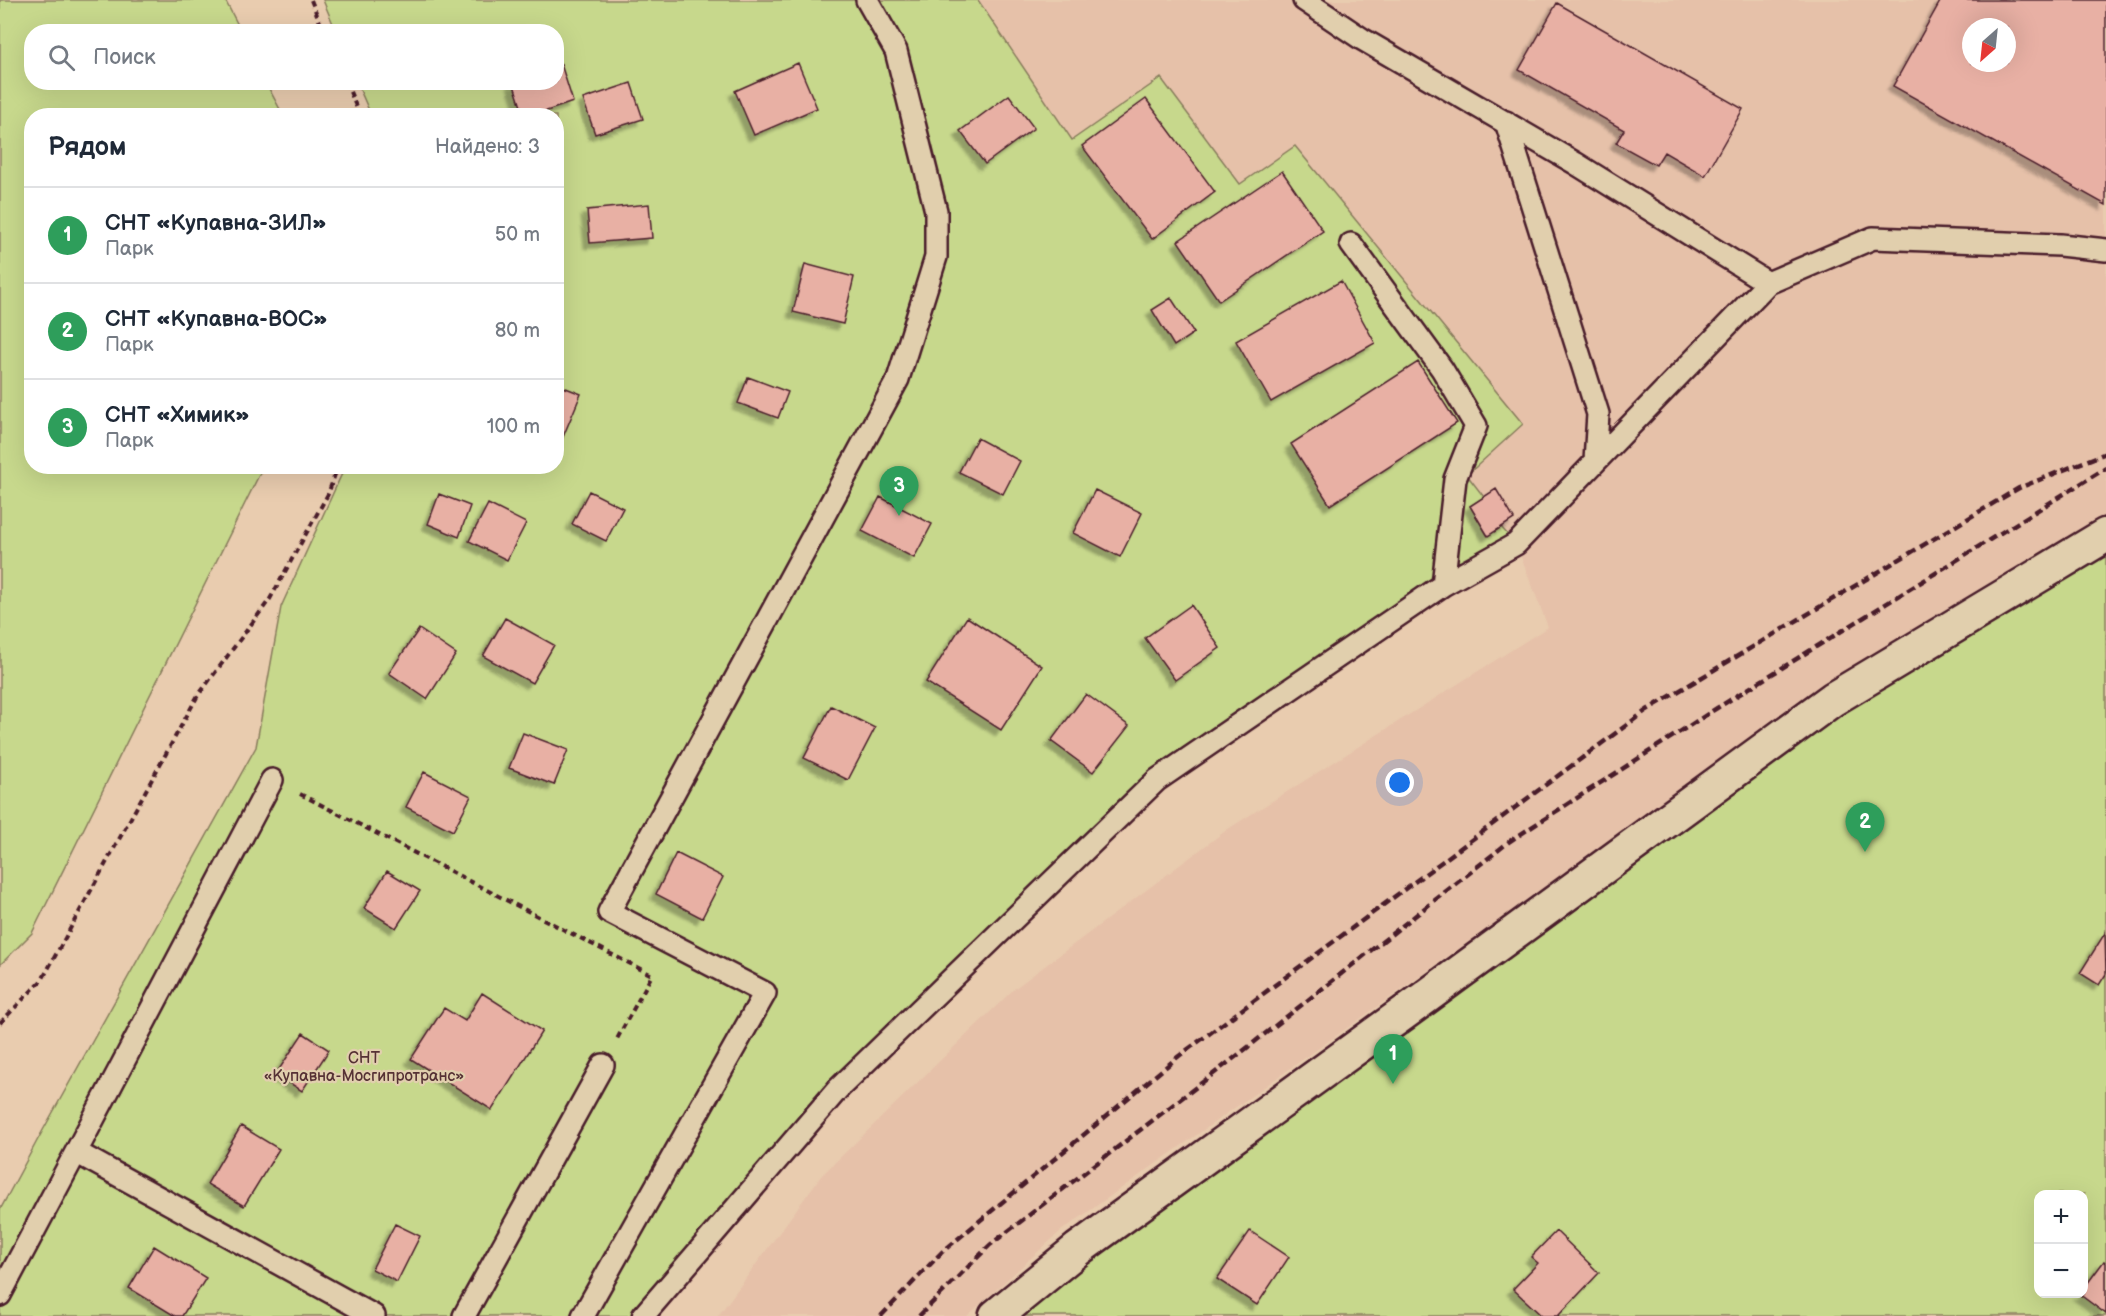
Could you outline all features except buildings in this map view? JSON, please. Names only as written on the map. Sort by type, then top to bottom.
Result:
[{"type":"street","points":[[996,1316],[1078,1249],[1833,699],[2106,535]]},
{"type":"lane","points":[[583,1316],[765,993],[609,912],[898,378],[936,257],[936,211],[896,51],[867,0]]},
{"type":"lane","points":[[1304,0],[1362,39],[1575,163],[1768,283]]},
{"type":"lane","points":[[1506,122],[1598,414],[1595,461]]},
{"type":"lane","points":[[643,1316],[837,1089],[1156,780],[1443,585],[1516,544],[1768,283],[1873,238],[2060,245],[2106,250]]},
{"type":"lane","points":[[1352,244],[1442,369],[1476,426],[1455,479],[1443,585]]},
{"type":"lane","points":[[0,1295],[272,780]]},
{"type":"lane","points":[[464,1316],[603,1065]]},
{"type":"lane","points":[[76,1152],[374,1316]]},
{"type":"path","points":[[311,0],[321,24]]},
{"type":"path","points":[[349,90],[357,108]]},
{"type":"path","points":[[0,1023],[42,980],[197,697],[270,599],[328,494],[335,474]]},
{"type":"path","points":[[272,780],[652,975],[603,1065]]},
{"type":"shaded area","points":[[978,0],[2106,0],[2106,519],[1876,653],[1061,1231],[967,1316],[718,1316],[821,1176],[1014,989],[1228,829],[1548,627],[1516,544],[1488,536],[1470,506],[1467,475],[1523,425],[1294,146],[1240,184],[1161,78],[1072,140]]},
{"type":"green space","points":[[0,0],[225,0],[237,24],[24,24],[24,90],[270,90],[279,108],[24,108],[24,474],[260,474],[32,933],[0,965]]},
{"type":"green space","name":"СНТ «Купавна-Мосгипротранс»","points":[[323,0],[978,0],[1072,140],[1161,78],[1240,184],[1295,146],[1523,424],[1467,475],[1484,497],[1470,506],[1487,535],[1501,527],[1516,544],[1157,780],[838,1089],[643,1316],[0,1316],[0,1210],[256,747],[281,607],[342,474],[564,474],[564,108],[368,108],[360,90],[564,90],[564,24],[333,24]]},
{"type":"green space","points":[[2106,535],[2106,1316],[996,1316],[1833,699]]},
{"type":"railway","points":[[881,1316],[942,1252],[1179,1056],[1647,710],[2019,488],[2106,453]]},
{"type":"railway","points":[[919,1316],[990,1245],[1238,1055],[1510,841],[1717,708],[2106,468]]},
{"type":"place","name":"СНТ «Химик»","points":[[899,516]]},
{"type":"place","name":"СНТ «Купавна-ВОС»","points":[[1865,852]]},
{"type":"place","name":"СНТ «Купавна-ЗИЛ»","points":[[1393,1084]]}]
